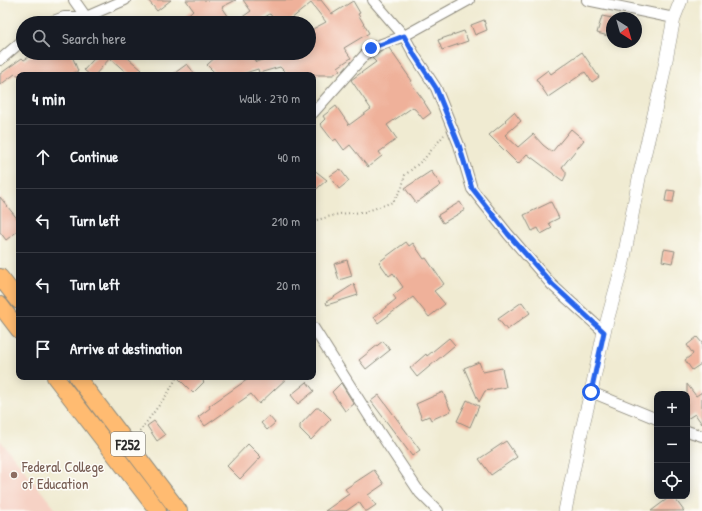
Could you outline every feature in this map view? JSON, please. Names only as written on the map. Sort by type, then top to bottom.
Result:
[{"type":"main road","points":[[0,276],[16,297]]},
{"type":"main road","points":[[0,305],[16,326]]},
{"type":"main road","name":"F252","points":[[57,380],[158,511]]},
{"type":"main road","name":"F252","points":[[78,380],[128,445],[173,509]]},
{"type":"street","points":[[74,0],[85,16]]},
{"type":"street","points":[[88,16],[125,0]]},
{"type":"street","points":[[373,0],[404,36],[436,88],[452,127],[472,188],[508,234],[552,284],[604,332]]},
{"type":"street","points":[[316,110],[371,48],[404,36],[469,0]]},
{"type":"street","points":[[587,0],[674,18]]},
{"type":"street","points":[[565,511],[604,332],[623,263],[640,173],[662,81],[674,18],[681,0]]},
{"type":"street","points":[[0,60],[16,46]]},
{"type":"street","points":[[316,332],[420,493],[438,511]]},
{"type":"street","points":[[591,392],[654,418]]},
{"type":"street","points":[[690,432],[702,436]]},
{"type":"path","points":[[316,220],[339,214],[364,212],[393,202],[402,188],[405,175],[424,159],[452,127]]},
{"type":"path","points":[[128,445],[153,414],[175,380]]},
{"type":"shaded area","name":"Federal College of Education","points":[[0,440],[57,511],[0,511]]},
{"type":"building","points":[[148,0],[171,0],[157,11]]},
{"type":"building","points":[[186,0],[236,0],[222,7],[228,16],[187,16],[193,10]]},
{"type":"building","points":[[243,0],[321,0],[332,14],[353,1],[360,13],[358,14],[369,33],[344,48],[351,58],[338,67],[340,70],[333,75],[316,75],[316,72],[285,72],[280,67],[262,72],[259,72],[258,69],[248,72],[214,72],[207,65],[212,60],[254,60],[256,62],[262,60],[316,60],[316,27],[326,22],[311,3],[295,16],[272,16],[270,14],[267,16],[244,16],[251,11]]},
{"type":"building","points":[[602,16],[606,17],[606,35],[597,33]]},
{"type":"building","points":[[484,20],[487,30],[475,35],[471,25]]},
{"type":"building","points":[[464,31],[468,41],[442,50],[438,40]]},
{"type":"building","points":[[389,48],[412,81],[410,82],[425,102],[431,113],[423,119],[413,107],[387,125],[397,139],[379,152],[382,156],[368,167],[350,145],[344,150],[336,139],[333,141],[320,124],[325,119],[323,116],[336,106],[349,125],[371,109],[351,80],[376,62],[372,58]]},
{"type":"building","points":[[582,52],[599,77],[592,82],[585,72],[548,97],[536,79],[548,70],[551,74]]},
{"type":"building","points":[[19,60],[74,60],[78,71],[16,72],[16,75],[15,74],[0,85],[0,74]]},
{"type":"building","points":[[93,60],[108,60],[98,72],[86,72],[84,70]]},
{"type":"building","points":[[112,60],[130,60],[142,70],[140,72],[126,72]]},
{"type":"building","points":[[187,64],[194,72],[176,72]]},
{"type":"building","points":[[514,112],[521,121],[505,135],[518,147],[533,134],[552,152],[571,129],[584,140],[562,167],[566,172],[563,181],[527,154],[518,164],[489,135],[506,121],[505,120]]},
{"type":"building","points":[[340,169],[349,181],[339,189],[330,176]]},
{"type":"building","points":[[316,171],[327,180],[316,189]]},
{"type":"building","points":[[431,171],[441,185],[416,203],[405,188]]},
{"type":"building","points":[[667,190],[675,191],[673,202],[665,201]]},
{"type":"building","points":[[0,197],[16,217],[16,232],[6,240],[0,232]]},
{"type":"building","points":[[460,202],[465,210],[443,223],[438,215]]},
{"type":"building","points":[[551,202],[559,218],[549,223],[552,228],[541,234],[538,228],[532,231],[524,215]]},
{"type":"building","points":[[406,242],[409,246],[413,243],[424,259],[426,258],[444,284],[434,291],[445,304],[429,317],[413,297],[378,323],[374,317],[396,299],[393,295],[403,287],[393,273],[389,276],[379,262]]},
{"type":"building","points":[[664,249],[675,251],[672,263],[662,261]]},
{"type":"building","points":[[347,260],[352,276],[339,280],[334,264]]},
{"type":"building","points":[[354,284],[358,295],[327,305],[326,302]]},
{"type":"building","points":[[522,302],[530,313],[507,330],[498,319]]},
{"type":"building","points":[[697,337],[702,343],[702,365],[701,364],[692,370],[685,360],[693,354],[687,345]]},
{"type":"building","points":[[449,338],[455,345],[417,377],[410,368],[426,354],[427,356]]},
{"type":"building","points":[[383,341],[390,350],[366,369],[359,360]]},
{"type":"building","points":[[479,362],[483,372],[502,368],[506,387],[485,391],[479,402],[464,368]]},
{"type":"building","points":[[180,380],[202,380],[204,382],[193,393]]},
{"type":"building","points":[[247,380],[285,380],[259,404],[251,394],[205,426],[198,417],[210,408],[209,406]]},
{"type":"building","points":[[307,382],[314,391],[298,404],[291,395]]},
{"type":"building","points":[[341,383],[354,404],[345,411],[332,392]]},
{"type":"building","points":[[687,384],[696,396],[702,392],[702,424],[695,414],[690,417],[690,391],[687,391]]},
{"type":"building","points":[[443,392],[451,411],[431,420],[429,416],[422,419],[416,404]]},
{"type":"building","points":[[379,395],[420,450],[412,456],[371,401]]},
{"type":"building","points":[[467,400],[479,406],[470,427],[457,421]]},
{"type":"building","points":[[316,408],[320,408],[331,419],[311,440],[300,429],[300,425]]},
{"type":"building","points":[[269,416],[275,423],[267,430],[261,423]]},
{"type":"building","points":[[154,421],[165,435],[157,441],[147,426]]},
{"type":"building","points":[[506,441],[517,457],[491,475],[479,459]]},
{"type":"building","points":[[248,444],[261,457],[240,479],[227,466]]},
{"type":"building","points":[[374,470],[384,484],[368,495],[376,505],[365,511],[359,502],[346,511],[325,511],[349,494],[345,489]]},
{"type":"building","points":[[667,499],[675,499],[684,511],[651,511]]},
{"type":"place","name":"Federal College of Education","points":[[14,475]]},
{"type":"route","points":[[371,48],[404,36],[436,88],[459,145],[472,188],[508,234],[552,284],[604,332],[591,392]]}]
